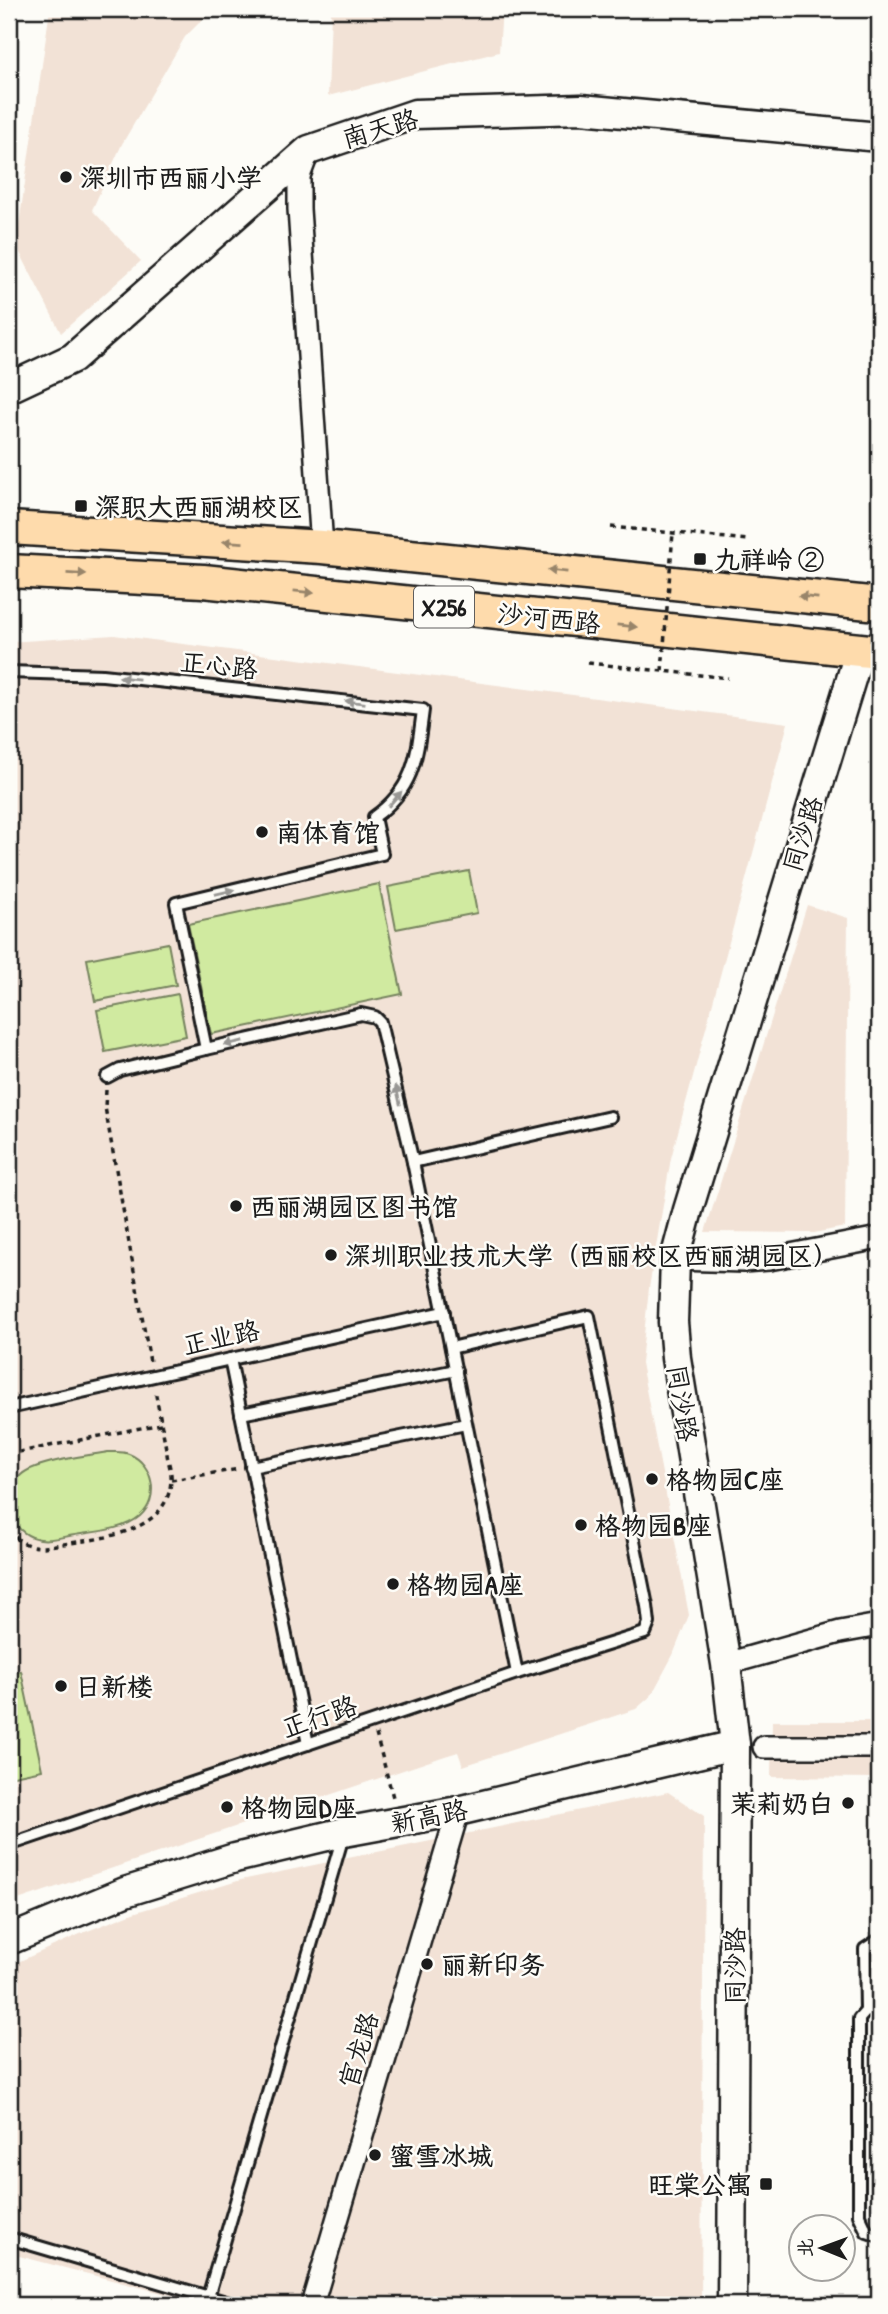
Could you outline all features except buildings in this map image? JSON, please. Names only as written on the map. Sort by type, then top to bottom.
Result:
[{"type":"main road","name":"沙河西路","points":[[9,528],[322,547],[878,604]]},
{"type":"main road","name":"沙河西路","points":[[9,571],[204,581],[869,651]]},
{"type":"street","name":"南天路","points":[[9,388],[73,358],[309,150],[415,114],[581,109],[879,137]]},
{"type":"street","points":[[309,150],[299,176],[299,209],[322,547]]},
{"type":"street","name":"同沙路","points":[[732,2305],[735,1745],[726,1664],[676,1358],[673,1322],[675,1259],[688,1210],[869,651]]},
{"type":"street","points":[[675,1259],[769,1259],[879,1238]]},
{"type":"street","points":[[726,1664],[840,1632],[879,1625]]},
{"type":"street","name":"新高路","points":[[9,1940],[82,1908],[180,1873],[235,1858],[344,1832],[458,1811],[735,1745]]},
{"type":"street","points":[[764,1747],[879,1747]]},
{"type":"street","name":"官龙路","points":[[312,2305],[458,1811]]},
{"type":"lane","name":"正心路","points":[[9,672],[103,675],[423,710],[416,762],[404,788],[391,805],[374,817],[382,854],[176,903],[206,1049]]},
{"type":"lane","points":[[107,1077],[120,1070],[361,1014],[375,1017],[384,1031],[413,1162],[517,1673]]},
{"type":"lane","points":[[413,1162],[610,1117]]},
{"type":"lane","name":"正业路","points":[[9,1408],[444,1311]]},
{"type":"lane","name":"正行路","points":[[9,1845],[517,1673],[645,1633],[649,1623],[647,1606],[589,1316],[451,1348]]},
{"type":"lane","points":[[230,1359],[308,1744]]},
{"type":"lane","points":[[241,1414],[456,1370]]},
{"type":"lane","points":[[251,1467],[466,1424]]},
{"type":"lane","points":[[208,2297],[344,1832]]},
{"type":"lane","points":[[879,1940],[865,1950],[866,2011],[859,2019],[859,2215],[867,2232],[879,2236]]},
{"type":"lane","points":[[866,2011],[879,2012]]},
{"type":"lane","points":[[9,2238],[236,2305]]},
{"type":"path","points":[[611,527],[748,540]]},
{"type":"path","points":[[662,671],[673,533]]},
{"type":"path","points":[[588,663],[728,678]]},
{"type":"path","points":[[9,1529],[19,1541],[31,1547],[132,1531],[148,1523],[158,1513],[172,1480],[105,1107],[107,1077]]},
{"type":"path","points":[[9,1454],[161,1424]]},
{"type":"path","points":[[172,1480],[251,1467]]},
{"type":"path","points":[[373,1722],[400,1823]]},
{"type":"shaded area","name":"深圳市西丽小学","points":[[50,9],[213,9],[185,37],[122,144],[92,210],[141,261],[61,333],[16,245]]},
{"type":"shaded area","points":[[326,9],[502,9],[499,52],[328,96],[331,12]]},
{"type":"shaded area","name":"深圳职业技术大学（西丽校区西丽湖园区）","points":[[114,635],[788,723],[671,1158],[649,1288],[641,1363],[689,1615],[673,1655],[651,1696],[636,1709],[463,1766],[458,1752],[9,1903],[9,642]]},
{"type":"shaded area","points":[[807,905],[848,918],[845,1227],[814,1233],[705,1232]]},
{"type":"shaded area","points":[[772,1721],[879,1721],[879,1778],[771,1777]]},
{"type":"shaded area","points":[[668,1792],[704,1816],[701,2305],[208,2305],[19,2256],[9,2260],[9,1966],[133,1913],[241,1880]]},
{"type":"green space","points":[[469,871],[477,913],[396,929],[388,887]]},
{"type":"green space","points":[[379,884],[402,994],[211,1034],[188,924]]},
{"type":"green space","points":[[168,943],[176,985],[95,1001],[87,959]]},
{"type":"green space","points":[[178,994],[186,1036],[105,1052],[97,1010]]},
{"type":"green space","points":[[108,1452],[129,1454],[144,1466],[149,1474],[152,1492],[146,1509],[140,1516],[116,1528],[50,1539],[32,1537],[17,1526],[12,1518],[9,1500],[15,1482],[21,1475],[38,1466]]},
{"type":"green space","points":[[21,1671],[42,1770],[9,1777],[9,1673]]},
{"type":"place","name":"深圳市西丽小学","points":[[66,177]]},
{"type":"place","name":"深职大西丽湖校区","points":[[81,506]]},
{"type":"place","name":"九祥岭 ②","points":[[700,559]]},
{"type":"place","name":"南体育馆","points":[[262,832]]},
{"type":"place","name":"西丽湖园区图书馆","points":[[236,1206]]},
{"type":"place","name":"深圳职业技术大学（西丽校区西丽湖园区）","points":[[331,1255]]},
{"type":"place","name":"格物园C座","points":[[652,1479]]},
{"type":"place","name":"格物园B座","points":[[581,1525]]},
{"type":"place","name":"格物园A座","points":[[393,1584]]},
{"type":"place","name":"日新楼","points":[[61,1686]]},
{"type":"place","name":"茉莉奶白","points":[[848,1803]]},
{"type":"place","name":"格物园D座","points":[[227,1807]]},
{"type":"place","name":"丽新印务","points":[[427,1964]]},
{"type":"place","name":"蜜雪冰城","points":[[375,2155]]},
{"type":"place","name":"旺棠公寓","points":[[766,2184]]}]
